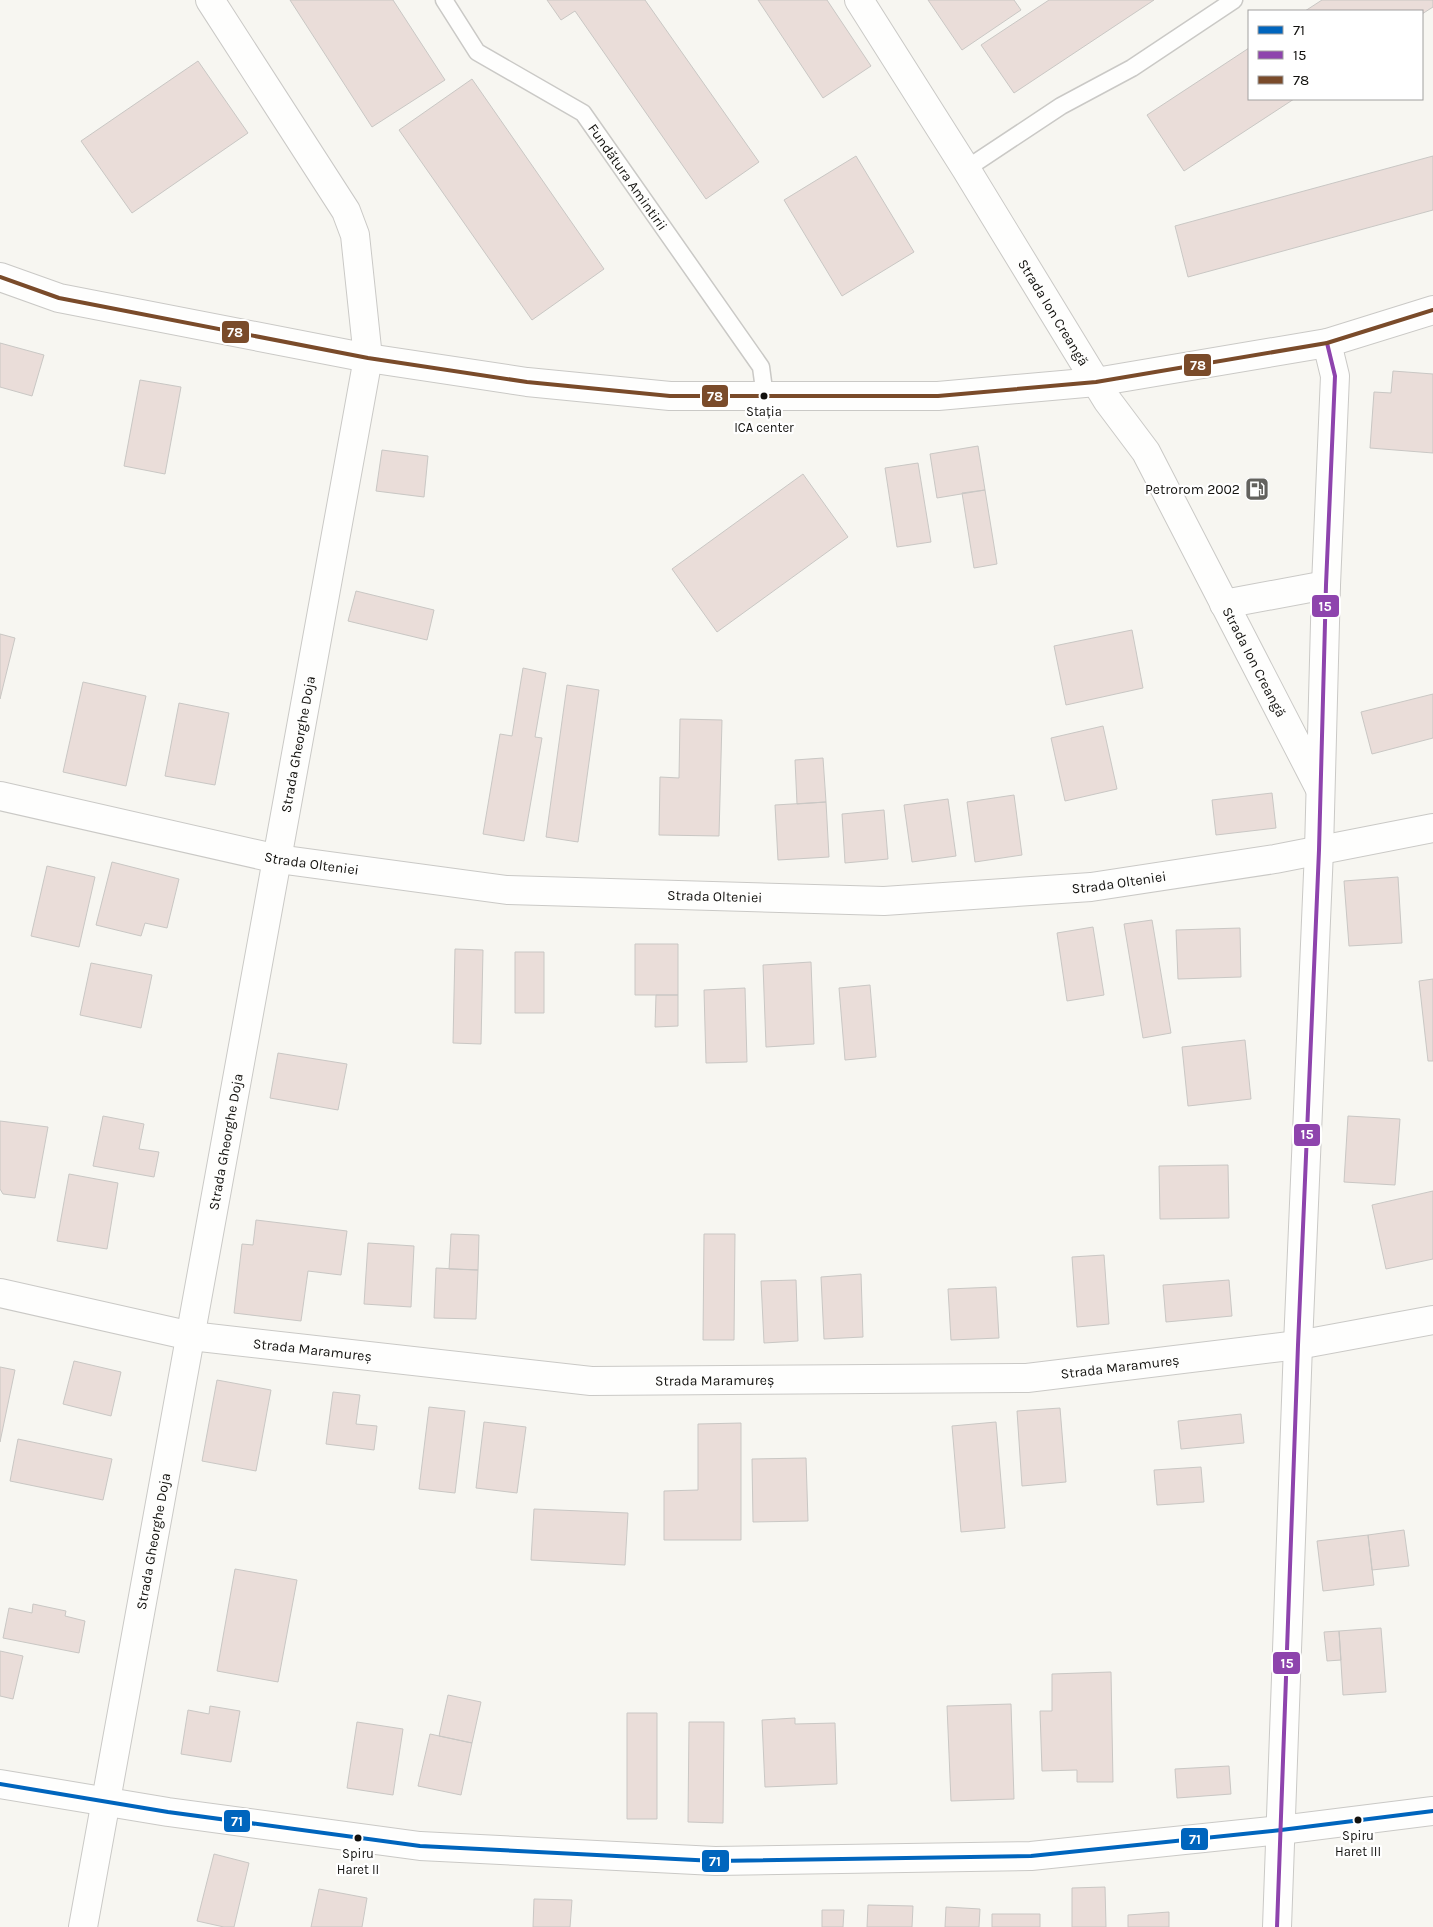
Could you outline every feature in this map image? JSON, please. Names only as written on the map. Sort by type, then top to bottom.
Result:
[{"type":"street","name":"Strada Gheorghe Doja","points":[[83,1927],[368,358],[355,235],[346,211],[210,0]]},
{"type":"street","name":"Strada Ion Creangă","points":[[859,0],[966,169],[1107,400],[1146,452],[1320,789]]},
{"type":"street","points":[[0,277],[59,298],[368,358],[527,382],[670,396],[938,396],[1096,382],[1327,343],[1433,310]]},
{"type":"street","points":[[1277,1927],[1298,1345],[1319,850],[1334,376],[1327,343]]},
{"type":"street","points":[[1224,604],[1326,585]]},
{"type":"street","name":"Strada Olteniei","points":[[0,796],[278,859],[507,890],[884,900],[1091,887],[1275,859],[1433,828]]},
{"type":"street","name":"Strada Maramureș","points":[[0,1293],[191,1336],[591,1381],[1027,1378],[1298,1345],[1433,1320]]},
{"type":"street","points":[[0,1784],[168,1812],[420,1846],[715,1861],[1031,1856],[1281,1830],[1433,1811]]},
{"type":"lane","name":"Fundătura Amintirii","points":[[444,0],[477,52],[584,113],[761,367],[765,397]]},
{"type":"lane","points":[[966,169],[1061,106],[1132,68],[1234,0]]},
{"type":"building","points":[[290,0],[393,0],[445,80],[372,127]]},
{"type":"building","points":[[547,0],[645,0],[759,162],[706,199],[575,11],[561,20]]},
{"type":"building","points":[[758,0],[827,0],[871,66],[823,98]]},
{"type":"building","points":[[928,0],[1014,0],[1021,10],[962,50]]},
{"type":"building","points":[[1049,0],[1154,0],[1014,93],[981,45]]},
{"type":"building","points":[[1322,0],[1433,0],[1433,7],[1423,13],[1423,10],[1307,10]]},
{"type":"building","points":[[1248,49],[1248,100],[1292,100],[1184,171],[1147,115]]},
{"type":"building","points":[[198,61],[248,133],[132,213],[81,141]]},
{"type":"building","points":[[472,79],[604,269],[532,320],[399,130]]},
{"type":"building","points":[[856,156],[914,252],[842,296],[784,200]]},
{"type":"building","points":[[1433,156],[1433,210],[1188,277],[1175,226]]},
{"type":"building","points":[[0,343],[44,355],[32,396],[0,387]]},
{"type":"building","points":[[1393,371],[1433,374],[1433,453],[1370,448],[1374,392],[1391,393]]},
{"type":"building","points":[[140,380],[181,387],[165,474],[124,466]]},
{"type":"building","points":[[978,446],[985,490],[937,498],[930,454]]},
{"type":"building","points":[[382,450],[428,456],[424,497],[376,491]]},
{"type":"building","points":[[918,463],[931,542],[897,547],[885,468]]},
{"type":"building","points":[[803,474],[848,537],[717,632],[672,569]]},
{"type":"building","points":[[985,490],[997,564],[974,568],[962,493]]},
{"type":"building","points":[[356,591],[434,610],[427,640],[348,621]]},
{"type":"building","points":[[1132,630],[1143,688],[1066,705],[1054,646]]},
{"type":"building","points":[[0,634],[15,638],[0,699]]},
{"type":"building","points":[[523,668],[546,673],[535,737],[542,738],[524,841],[483,834],[500,734],[512,736]]},
{"type":"building","points":[[83,682],[146,696],[126,786],[63,772]]},
{"type":"building","points":[[567,685],[599,690],[578,842],[546,837]]},
{"type":"building","points":[[1433,694],[1433,738],[1372,754],[1361,712]]},
{"type":"building","points":[[179,703],[229,713],[215,785],[165,776]]},
{"type":"building","points":[[680,719],[722,720],[719,836],[659,835],[660,777],[679,778]]},
{"type":"building","points":[[1103,726],[1117,789],[1065,801],[1051,738]]},
{"type":"building","points":[[823,758],[826,802],[797,804],[795,760]]},
{"type":"building","points":[[1272,793],[1276,828],[1216,835],[1212,800]]},
{"type":"building","points":[[1014,795],[1022,855],[975,862],[967,802]]},
{"type":"building","points":[[948,799],[956,856],[912,862],[904,805]]},
{"type":"building","points":[[826,802],[829,857],[778,860],[775,805]]},
{"type":"building","points":[[884,810],[888,859],[845,863],[842,814]]},
{"type":"building","points":[[112,862],[179,879],[167,928],[145,923],[141,936],[96,925]]},
{"type":"building","points":[[47,866],[95,877],[79,947],[31,936]]},
{"type":"building","points":[[1398,877],[1402,943],[1349,946],[1344,881]]},
{"type":"building","points":[[1152,920],[1171,1033],[1143,1038],[1124,924]]},
{"type":"building","points":[[1093,927],[1104,995],[1067,1001],[1057,933]]},
{"type":"building","points":[[1240,928],[1241,977],[1178,979],[1176,930]]},
{"type":"building","points":[[635,944],[678,944],[678,995],[635,995]]},
{"type":"building","points":[[455,949],[483,950],[481,1044],[453,1043]]},
{"type":"building","points":[[515,952],[544,952],[544,1013],[515,1013]]},
{"type":"building","points":[[811,962],[814,1044],[766,1047],[763,965]]},
{"type":"building","points":[[91,963],[152,975],[141,1028],[80,1015]]},
{"type":"building","points":[[1433,979],[1433,1061],[1428,1061],[1419,981]]},
{"type":"building","points":[[870,985],[876,1057],[845,1060],[839,988]]},
{"type":"building","points":[[745,988],[747,1062],[706,1063],[704,990]]},
{"type":"building","points":[[656,995],[678,995],[678,1026],[655,1027]]},
{"type":"building","points":[[1245,1040],[1251,1099],[1188,1106],[1182,1047]]},
{"type":"building","points":[[278,1053],[347,1064],[338,1110],[270,1098]]},
{"type":"building","points":[[103,1116],[144,1124],[139,1149],[159,1152],[154,1177],[93,1166]]},
{"type":"building","points":[[1348,1116],[1400,1119],[1395,1185],[1344,1182]]},
{"type":"building","points":[[0,1121],[48,1127],[35,1198],[3,1194],[0,1189]]},
{"type":"building","points":[[1228,1165],[1229,1218],[1160,1219],[1159,1166]]},
{"type":"building","points":[[69,1174],[118,1183],[107,1249],[57,1241]]},
{"type":"building","points":[[1433,1191],[1433,1259],[1386,1269],[1372,1205]]},
{"type":"building","points":[[256,1220],[347,1231],[341,1275],[308,1271],[301,1321],[234,1313],[242,1244],[253,1245]]},
{"type":"building","points":[[451,1234],[479,1235],[478,1270],[449,1269]]},
{"type":"building","points":[[704,1234],[735,1234],[734,1340],[703,1340]]},
{"type":"building","points":[[368,1243],[414,1246],[411,1307],[364,1304]]},
{"type":"building","points":[[1104,1255],[1109,1324],[1077,1327],[1072,1257]]},
{"type":"building","points":[[436,1268],[478,1270],[476,1319],[434,1318]]},
{"type":"building","points":[[861,1274],[863,1337],[824,1339],[821,1277]]},
{"type":"building","points":[[796,1280],[798,1341],[764,1343],[761,1281]]},
{"type":"building","points":[[1229,1280],[1232,1316],[1166,1322],[1163,1285]]},
{"type":"building","points":[[996,1287],[999,1338],[951,1340],[948,1289]]},
{"type":"building","points":[[74,1361],[121,1372],[111,1416],[63,1404]]},
{"type":"building","points":[[0,1367],[15,1370],[0,1442]]},
{"type":"building","points":[[217,1380],[271,1390],[256,1471],[202,1461]]},
{"type":"building","points":[[333,1392],[360,1395],[356,1424],[377,1426],[374,1450],[326,1444]]},
{"type":"building","points":[[429,1407],[465,1411],[455,1493],[419,1489]]},
{"type":"building","points":[[1060,1408],[1066,1482],[1022,1486],[1017,1411]]},
{"type":"building","points":[[1241,1414],[1244,1443],[1181,1449],[1178,1421]]},
{"type":"building","points":[[484,1422],[526,1427],[517,1493],[476,1488]]},
{"type":"building","points":[[996,1422],[1005,1528],[961,1532],[952,1426]]},
{"type":"building","points":[[741,1423],[741,1540],[664,1540],[664,1491],[698,1490],[698,1424]]},
{"type":"building","points":[[18,1439],[112,1459],[103,1500],[10,1481]]},
{"type":"building","points":[[806,1458],[808,1521],[753,1522],[752,1459]]},
{"type":"building","points":[[1201,1467],[1204,1502],[1157,1505],[1154,1470]]},
{"type":"building","points":[[534,1509],[628,1513],[625,1565],[531,1560]]},
{"type":"building","points":[[1404,1530],[1409,1566],[1372,1570],[1368,1535]]},
{"type":"building","points":[[1368,1535],[1374,1585],[1323,1591],[1317,1541]]},
{"type":"building","points":[[235,1569],[297,1580],[278,1682],[217,1671]]},
{"type":"building","points":[[33,1604],[66,1611],[65,1616],[85,1621],[79,1653],[3,1638],[9,1608],[32,1613]]},
{"type":"building","points":[[1381,1628],[1386,1692],[1343,1695],[1339,1631]]},
{"type":"building","points":[[1339,1631],[1341,1660],[1327,1661],[1324,1632]]},
{"type":"building","points":[[0,1651],[23,1656],[13,1699],[0,1696]]},
{"type":"building","points":[[1111,1672],[1113,1782],[1077,1782],[1077,1770],[1042,1771],[1040,1711],[1052,1711],[1052,1674]]},
{"type":"building","points":[[448,1695],[481,1702],[472,1743],[439,1736]]},
{"type":"building","points":[[1011,1704],[1014,1799],[951,1801],[947,1706]]},
{"type":"building","points":[[210,1706],[240,1711],[231,1762],[181,1754],[188,1710],[209,1714]]},
{"type":"building","points":[[627,1713],[657,1713],[657,1819],[627,1819]]},
{"type":"building","points":[[795,1718],[795,1724],[835,1723],[837,1784],[765,1787],[762,1720]]},
{"type":"building","points":[[357,1722],[403,1729],[393,1795],[347,1788]]},
{"type":"building","points":[[689,1722],[724,1722],[723,1823],[688,1822]]},
{"type":"building","points":[[430,1734],[472,1743],[461,1795],[418,1786]]},
{"type":"building","points":[[1229,1766],[1231,1794],[1177,1798],[1175,1769]]},
{"type":"building","points":[[214,1854],[249,1863],[234,1927],[224,1927],[197,1921]]},
{"type":"building","points":[[1105,1887],[1106,1927],[1072,1927],[1072,1888]]},
{"type":"building","points":[[319,1889],[367,1898],[362,1927],[311,1927]]},
{"type":"building","points":[[534,1899],[572,1900],[570,1927],[533,1927]]},
{"type":"building","points":[[868,1905],[913,1906],[912,1927],[867,1927]]},
{"type":"building","points":[[946,1907],[980,1909],[979,1927],[945,1927]]},
{"type":"building","points":[[822,1910],[844,1910],[843,1927],[822,1927]]},
{"type":"building","points":[[1169,1912],[1169,1927],[1128,1927],[1128,1915]]},
{"type":"building","points":[[992,1914],[1040,1914],[1040,1927],[992,1927]]},
{"type":"transit line","name":"78","points":[[0,277],[59,298],[368,358],[527,382],[670,396],[938,396],[1096,382],[1327,343],[1433,310]]},
{"type":"transit line","name":"15","points":[[1277,1927],[1298,1345],[1319,850],[1326,585],[1335,376],[1327,343]]},
{"type":"transit line","name":"71","points":[[0,1784],[168,1812],[420,1846],[715,1861],[1031,1856],[1281,1830],[1433,1811]]},
{"type":"place","name":"Stația ICA center","points":[[764,396]]},
{"type":"place","name":"Petrorom 2002","points":[[1257,489]]},
{"type":"place","name":"Spiru Haret III","points":[[1358,1820]]},
{"type":"place","name":"Spiru Haret II","points":[[358,1838]]}]
